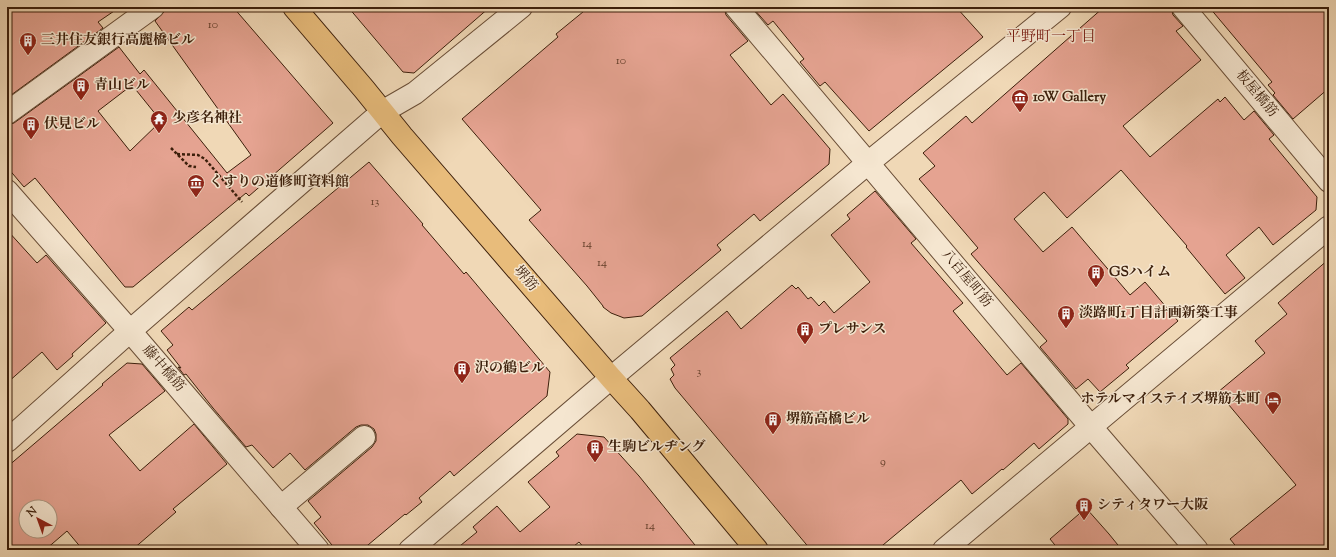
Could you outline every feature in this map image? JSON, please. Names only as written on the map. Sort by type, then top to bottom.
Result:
[{"type":"main road","name":"堺筋","points":[[294,7],[382,112],[640,410],[757,550]]},
{"type":"street","points":[[7,113],[153,7]]},
{"type":"street","points":[[7,440],[130,330],[382,112],[415,93],[521,7]]},
{"type":"street","name":"八百屋町筋","points":[[736,7],[1197,550]]},
{"type":"street","points":[[410,550],[611,378],[868,163],[1060,7]]},
{"type":"street","name":"板屋橋筋","points":[[1183,7],[1329,181]]},
{"type":"street","name":"藤中橋筋","points":[[7,191],[130,330],[318,550]]},
{"type":"street","points":[[944,550],[1329,227]]},
{"type":"street","points":[[281,507],[364,437]]},
{"type":"path","points":[[171,148],[189,166],[196,167]]},
{"type":"path","points":[[177,154],[198,155],[205,159],[245,206]]},
{"type":"building","name":"三井住友銀行高麗橋ビル","points":[[7,7],[120,7],[98,22],[103,28],[7,98]]},
{"type":"building","points":[[165,7],[233,7],[333,123],[249,196],[246,193],[133,287],[125,287],[35,178],[24,187],[7,167],[7,125],[14,123],[119,47],[140,74],[144,70],[227,173],[251,155],[155,21],[164,12]],"holes":[[[132,85],[161,121],[130,151],[98,111]]]},
{"type":"building","points":[[348,7],[490,7],[414,73],[403,72]]},
{"type":"building","points":[[589,7],[724,7],[726,15],[748,41],[730,55],[771,105],[783,94],[830,149],[829,164],[760,221],[754,214],[717,245],[721,250],[642,316],[624,318],[611,313],[603,307],[587,286],[529,220],[541,210],[462,119],[558,37],[556,34]]},
{"type":"building","points":[[752,7],[956,7],[983,37],[869,131],[825,82],[820,86],[800,62],[804,59],[773,21],[768,25]]},
{"type":"building","points":[[1104,7],[1171,7],[1173,15],[1183,26],[1176,31],[1201,60],[1123,126],[1150,157],[1218,99],[1220,102],[1225,97],[1244,120],[1254,111],[1274,135],[1269,139],[1317,197],[1316,210],[1273,245],[1259,227],[1226,255],[1245,278],[1225,294],[1186,247],[1187,246],[1121,170],[1067,218],[1044,192],[1014,219],[1043,252],[1072,227],[1130,295],[1145,282],[1178,321],[1126,365],[1129,368],[1100,392],[1088,379],[1076,389],[1040,347],[1047,341],[971,254],[978,248],[919,179],[935,166],[923,153],[966,116],[972,123]]},
{"type":"building","points":[[1209,7],[1329,7],[1329,88],[1293,119],[1273,95],[1275,93],[1268,85],[1272,82]]},
{"type":"building","points":[[369,162],[464,274],[466,272],[550,372],[547,396],[454,476],[450,471],[419,498],[422,502],[406,515],[405,514],[362,550],[336,550],[314,523],[321,517],[308,501],[372,447],[376,441],[374,429],[368,425],[356,427],[305,470],[290,453],[273,468],[252,445],[246,447],[186,374],[184,375],[178,367],[181,368],[167,350],[173,345],[161,331],[189,307],[192,310]]},
{"type":"building","points":[[875,191],[916,239],[911,243],[963,303],[953,311],[1007,375],[1021,363],[1068,419],[1068,424],[1039,449],[1034,443],[972,494],[961,480],[877,550],[811,550],[675,388],[670,379],[674,375],[671,369],[675,365],[670,358],[727,311],[741,329],[792,285],[796,289],[798,287],[808,299],[811,297],[819,306],[824,301],[834,313],[870,282],[831,235],[850,219],[847,215]]},
{"type":"building","points":[[7,230],[37,263],[46,255],[106,323],[57,370],[42,352],[7,383]]},
{"type":"building","points":[[1329,259],[1329,550],[1239,550],[1230,539],[1296,485],[1218,392],[1265,353],[1255,341],[1287,314],[1278,303]]},
{"type":"building","points":[[127,363],[142,364],[165,391],[109,435],[140,471],[194,424],[227,464],[173,509],[176,512],[132,550],[83,550],[67,531],[58,539],[58,499],[18,499],[18,539],[58,539],[45,550],[7,550],[7,467],[103,385],[102,384]]},
{"type":"building","points":[[577,434],[604,437],[639,476],[699,550],[586,550],[579,542],[569,550],[455,550],[477,532],[473,527],[497,506],[520,532],[550,507],[528,482],[559,456],[556,452]]},
{"type":"building","name":"シティタワー大阪","points":[[1086,508],[1122,550],[1059,550],[1050,539]]},
{"type":"place","name":"三井住友銀行高麗橋ビル","points":[[28,56]]},
{"type":"place","name":"青山ビル","points":[[81,101]]},
{"type":"place","name":"10W Gallery","points":[[1020,113]]},
{"type":"place","name":"少彦名神社","points":[[159,134]]},
{"type":"place","name":"伏見ビル","points":[[31,140]]},
{"type":"place","name":"くすりの道修町資料館","points":[[196,198]]},
{"type":"place","name":"GSハイム","points":[[1096,288]]},
{"type":"place","name":"淡路町1丁目計画新築工事","points":[[1066,329]]},
{"type":"place","name":"プレサンス","points":[[805,345]]},
{"type":"place","name":"沢の鶴ビル","points":[[462,384]]},
{"type":"place","name":"ホテルマイステイズ堺筋本町","points":[[1273,415]]},
{"type":"place","name":"堺筋高橋ビル","points":[[773,435]]},
{"type":"place","name":"生駒ビルヂング","points":[[595,463]]},
{"type":"place","name":"シティタワー大阪","points":[[1084,521]]},
{"type":"district","name":"平野町一丁目","points":[[1051,37]]}]
